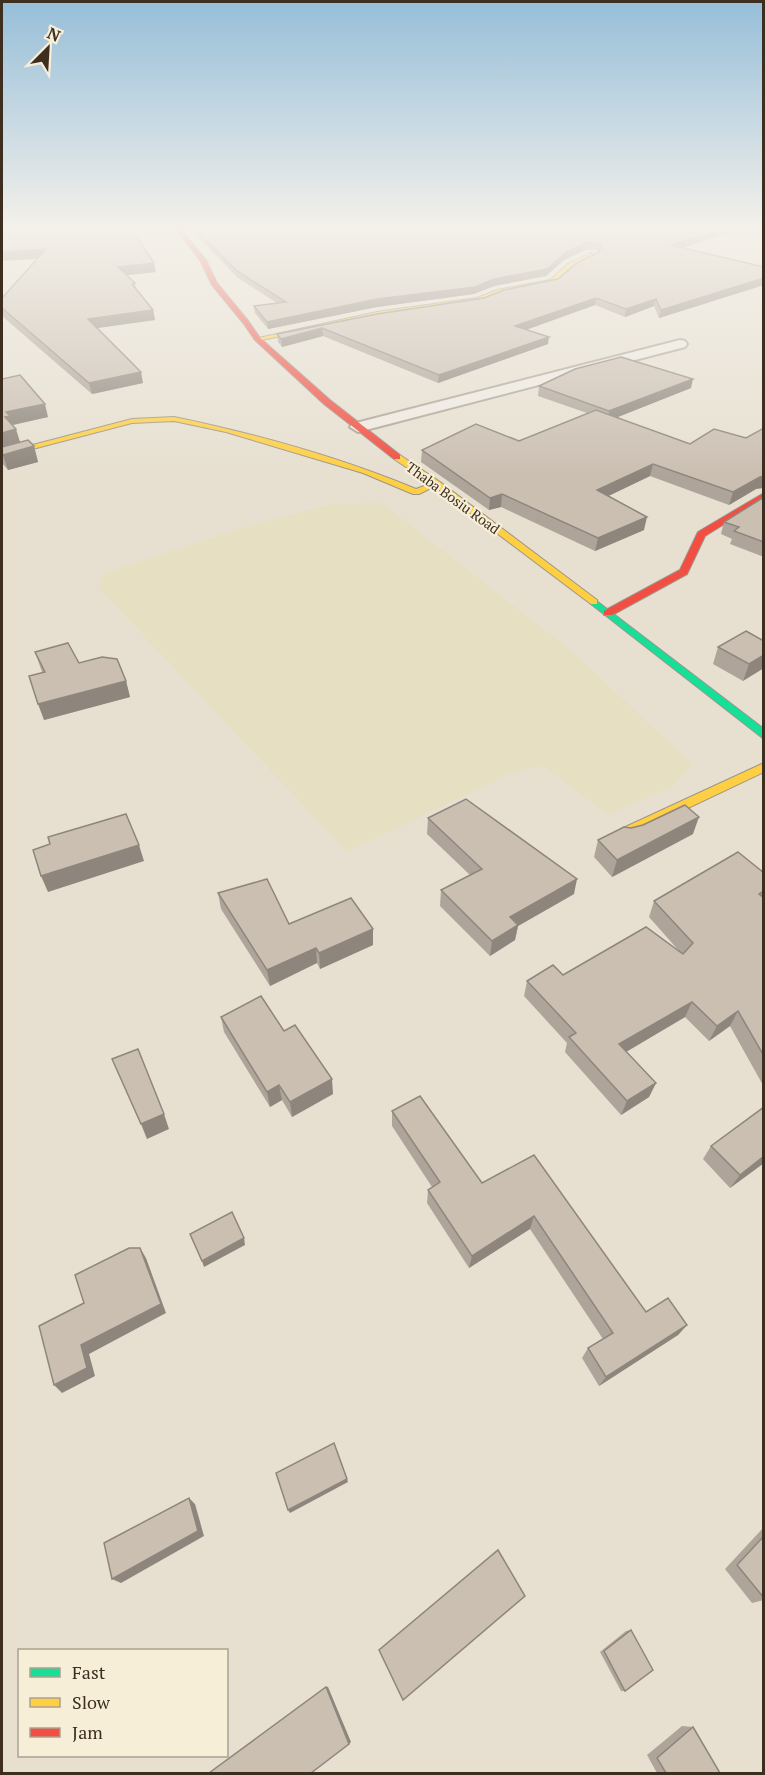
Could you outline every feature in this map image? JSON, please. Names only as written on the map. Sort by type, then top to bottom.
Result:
[{"type":"street","name":"Thaba Bosiu Road","points":[[236,310],[257,339],[386,450],[437,484],[764,735]]},
{"type":"street","points":[[257,339],[406,310]]},
{"type":"street","points":[[358,427],[680,344]]},
{"type":"street","points":[[2,455],[132,421],[174,419],[227,430],[386,477],[416,492],[437,484]]},
{"type":"street","points":[[608,613],[684,572],[701,534],[764,495]]},
{"type":"street","points":[[626,832],[764,767]]},
{"type":"shaded area","points":[[382,503],[572,651],[692,764],[672,787],[608,815],[543,766],[507,775],[347,852],[98,587],[105,573],[241,528],[331,504]]},
{"type":"building","points":[[4,310],[153,310],[88,319],[141,372],[89,383]]},
{"type":"building","points":[[257,310],[325,310],[267,322]]},
{"type":"building","points":[[405,310],[562,310],[515,326],[549,337],[439,375],[322,328],[281,339],[277,334]]},
{"type":"building","points":[[621,357],[693,379],[609,411],[539,386],[575,369]]},
{"type":"building","points":[[20,375],[45,404],[6,412],[10,416],[5,417],[16,429],[2,433],[2,379]]},
{"type":"building","points":[[596,410],[690,444],[714,429],[746,438],[764,428],[764,476],[733,492],[653,464],[597,490],[647,517],[598,538],[502,494],[490,498],[422,450],[476,424],[519,441]]},
{"type":"building","points":[[28,440],[34,446],[3,455],[2,447]]},
{"type":"building","points":[[764,497],[764,542],[734,531],[739,527],[724,522]]},
{"type":"building","points":[[746,631],[764,641],[764,655],[749,664],[718,647]]},
{"type":"building","points":[[68,643],[79,663],[102,657],[117,659],[126,681],[38,704],[29,676],[45,672],[35,652]]},
{"type":"building","points":[[466,799],[577,879],[510,917],[518,925],[492,941],[441,890],[482,869],[428,818]]},
{"type":"building","points":[[685,805],[699,817],[617,860],[598,840],[624,827],[643,825]]},
{"type":"building","points":[[126,814],[139,845],[41,876],[33,850],[50,844],[48,837]]},
{"type":"building","points":[[738,852],[764,873],[764,891],[759,894],[764,898],[764,1056],[738,1011],[717,1026],[692,1002],[619,1044],[656,1083],[627,1101],[569,1037],[576,1033],[527,981],[553,965],[563,975],[646,927],[683,954],[693,943],[654,901]]},
{"type":"building","points":[[267,879],[289,924],[351,898],[373,929],[319,953],[316,948],[267,970],[218,893]]},
{"type":"building","points":[[261,996],[284,1031],[295,1025],[332,1079],[290,1102],[279,1085],[267,1092],[221,1017]]},
{"type":"building","points":[[138,1049],[164,1114],[141,1124],[112,1059]]},
{"type":"building","points":[[420,1096],[482,1183],[534,1155],[646,1312],[668,1298],[687,1325],[606,1377],[588,1348],[613,1333],[534,1216],[472,1256],[428,1190],[440,1182],[392,1111]]},
{"type":"building","points":[[764,1107],[764,1156],[740,1175],[711,1146]]},
{"type":"building","points":[[232,1212],[244,1238],[202,1261],[190,1234]]},
{"type":"building","points":[[129,1248],[140,1248],[161,1304],[81,1345],[87,1368],[54,1385],[39,1326],[84,1303],[75,1275]]},
{"type":"building","points":[[334,1443],[347,1479],[288,1510],[276,1473]]},
{"type":"building","points":[[189,1498],[198,1531],[112,1579],[104,1543]]},
{"type":"building","points":[[764,1536],[764,1598],[737,1565]]},
{"type":"building","points":[[498,1550],[525,1596],[403,1700],[379,1650]]},
{"type":"building","points":[[631,1630],[653,1670],[625,1691],[604,1651]]},
{"type":"building","points":[[326,1687],[349,1744],[311,1773],[209,1773]]},
{"type":"building","points":[[693,1727],[720,1773],[666,1773],[657,1758]]},
{"type":"traffic: fast","points":[[594,602],[764,735]]},
{"type":"traffic: slow","points":[[257,339],[407,310]]},
{"type":"traffic: slow","points":[[2,455],[132,421],[174,419],[227,430],[366,471],[416,492],[427,488]]},
{"type":"traffic: slow","points":[[397,457],[437,484],[594,602]]},
{"type":"traffic: slow","points":[[626,832],[764,767]]},
{"type":"traffic: jam","points":[[236,310],[257,339],[327,402],[397,457]]},
{"type":"traffic: jam","points":[[608,613],[684,572],[701,534],[764,495]]}]
